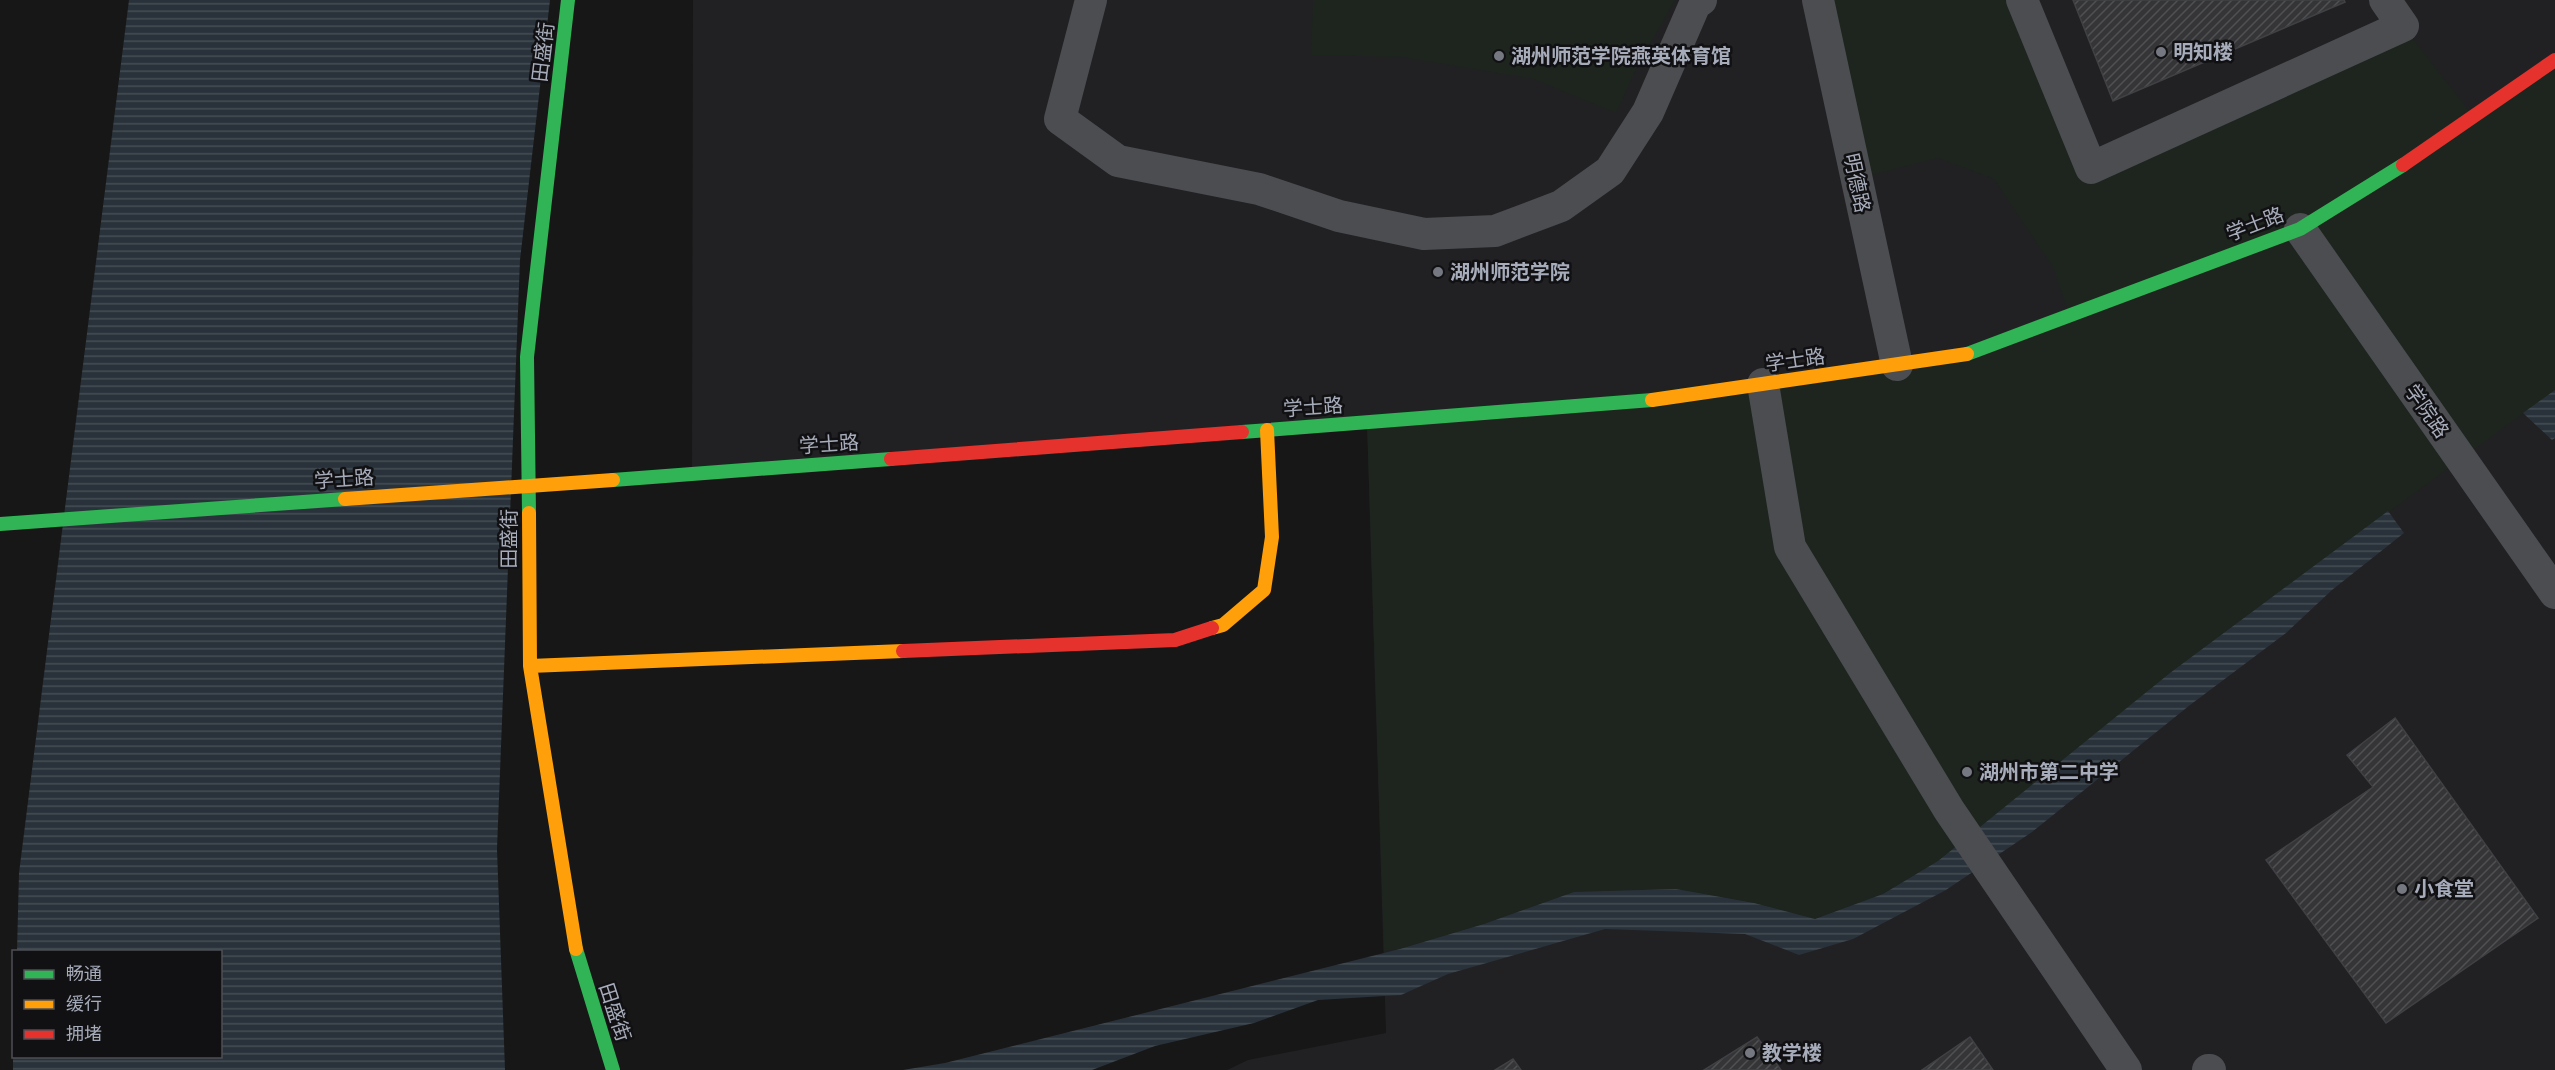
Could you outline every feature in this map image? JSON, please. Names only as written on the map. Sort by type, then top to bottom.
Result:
[{"type":"street","name":"田盛街","points":[[568,0],[527,357],[530,666],[577,958],[613,1070]]},
{"type":"street","points":[[1091,0],[1060,119],[1118,161],[1259,189],[1339,216],[1424,234],[1495,231],[1561,206],[1610,171],[1648,112],[1695,4],[1701,0]]},
{"type":"street","name":"明德路","points":[[1818,0],[1897,365]]},
{"type":"street","points":[[2022,0],[2091,168],[2403,26],[2385,0]]},
{"type":"street","name":"学士路","points":[[0,524],[1648,401],[1962,356],[2300,229],[2379,182],[2555,60]]},
{"type":"street","name":"学院路","points":[[2300,229],[2555,593]]},
{"type":"street","points":[[1763,384],[1790,547],[1995,882],[2126,1070]]},
{"type":"street","points":[[530,666],[1175,640],[1214,628],[1223,625],[1264,590],[1272,537],[1267,430]]},
{"type":"shaded area","points":[[129,0],[550,0],[520,260],[497,849],[505,1070],[13,1070],[13,1058],[222,1058],[222,950],[17,950],[19,873]]},
{"type":"shaded area","points":[[693,0],[2555,0],[2555,1070],[1227,1070],[1248,1060],[1386,1033],[1367,422],[692,474]]},
{"type":"shaded area","name":"湖州师范学院燕英体育馆","points":[[1313,0],[1675,0],[1638,65],[1616,113],[1533,79],[1401,57],[1311,55]]},
{"type":"shaded area","points":[[1818,0],[2022,0],[2091,167],[2403,26],[2473,116],[2555,63],[2555,390],[2228,630],[1938,861],[1883,894],[1815,919],[1754,903],[1676,889],[1574,892],[1484,924],[1400,949],[1384,951],[1367,422],[1962,356],[2069,315],[2053,267],[1994,179],[1938,158],[1856,179]]},
{"type":"shaded area","points":[[2555,390],[2555,438],[2552,440],[2523,413]]},
{"type":"shaded area","points":[[2388,511],[2404,533],[2332,590],[2286,633],[2190,705],[2032,832],[1946,890],[1853,939],[1799,955],[1745,934],[1605,929],[1448,974],[1401,995],[1318,1000],[1254,1023],[1155,1046],[1092,1070],[903,1070],[945,1063],[1400,949],[1484,924],[1574,892],[1676,889],[1754,903],[1815,919],[1883,894],[1938,861],[2170,673]]},
{"type":"building","name":"明知楼","points":[[2073,0],[2344,0],[2345,2],[2113,101]]},
{"type":"building","name":"小食堂","points":[[2395,718],[2538,918],[2386,1023],[2266,860],[2373,787],[2347,755]]},
{"type":"building","name":"教学楼","points":[[1757,1037],[1781,1070],[1704,1070]]},
{"type":"building","points":[[1970,1037],[1993,1070],[1922,1070]]},
{"type":"building","points":[[1513,1059],[1521,1070],[1495,1070]]},
{"type":"traffic: fast","points":[[529,513],[527,357],[568,0]]},
{"type":"traffic: fast","points":[[1967,354],[2300,229],[2403,165]]},
{"type":"traffic: fast","points":[[1242,432],[1652,400]]},
{"type":"traffic: fast","points":[[613,480],[891,459]]},
{"type":"traffic: fast","points":[[0,524],[345,499]]},
{"type":"traffic: fast","points":[[576,949],[613,1070]]},
{"type":"traffic: slow","points":[[1652,400],[1967,354]]},
{"type":"traffic: slow","points":[[1212,628],[1223,625],[1264,590],[1272,537],[1267,430]]},
{"type":"traffic: slow","points":[[345,499],[613,480]]},
{"type":"traffic: slow","points":[[529,513],[530,666],[576,949]]},
{"type":"traffic: slow","points":[[530,666],[903,651]]},
{"type":"traffic: jam","points":[[2403,165],[2555,60]]},
{"type":"traffic: jam","points":[[891,459],[1242,432]]},
{"type":"traffic: jam","points":[[903,651],[1175,640],[1212,628]]},
{"type":"place","name":"明知楼","points":[[2161,52]]},
{"type":"place","name":"湖州师范学院燕英体育馆","points":[[1499,56]]},
{"type":"place","name":"湖州师范学院","points":[[1438,272]]},
{"type":"place","name":"湖州市第二中学","points":[[1967,772]]},
{"type":"place","name":"小食堂","points":[[2402,889]]},
{"type":"place","name":"教学楼","points":[[1750,1053]]}]
